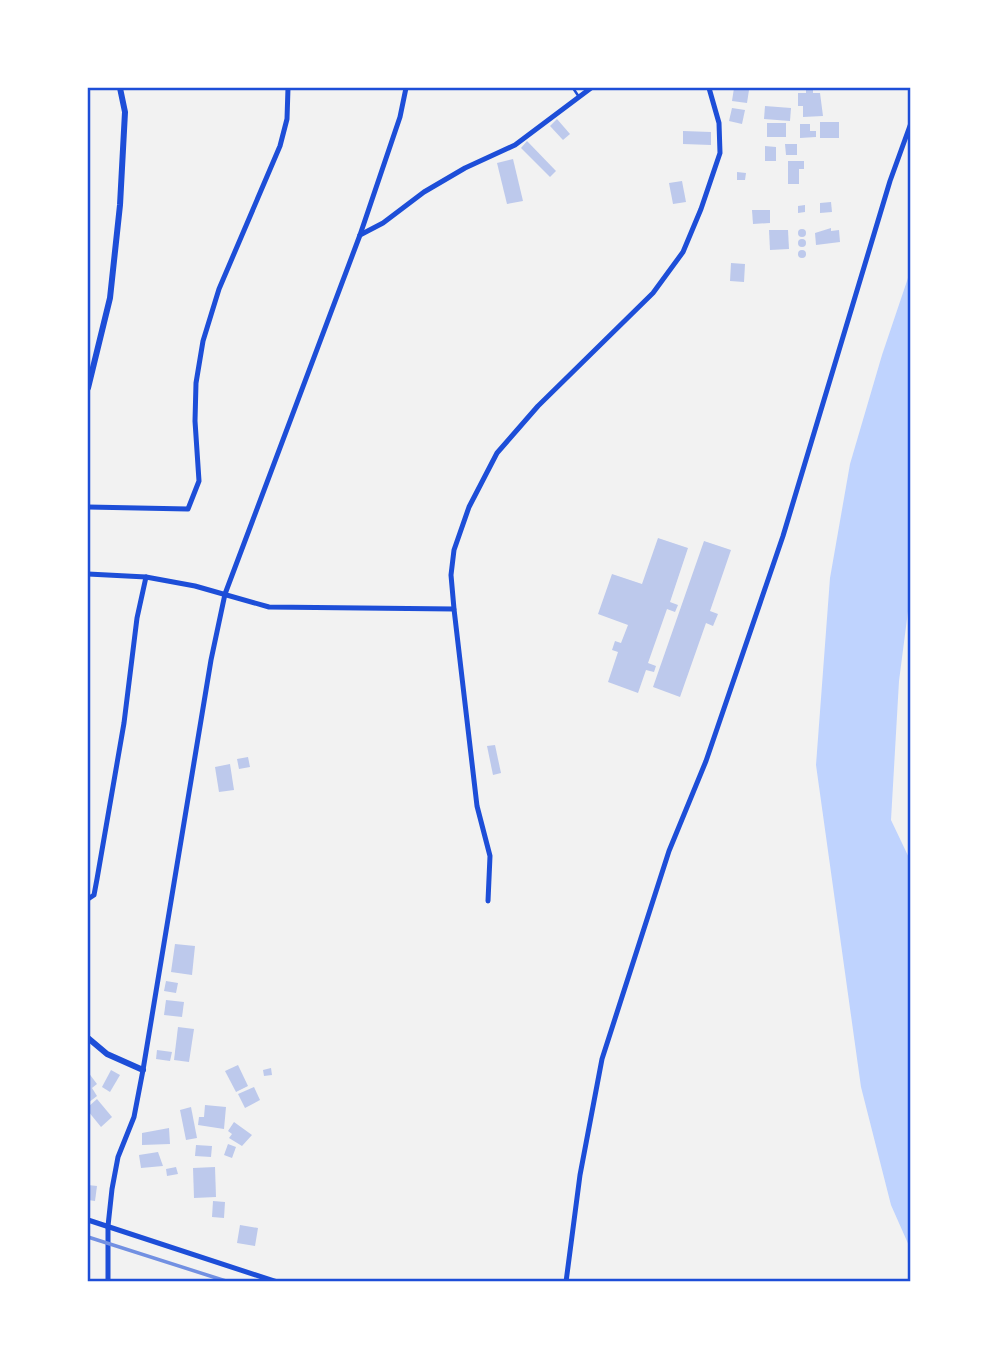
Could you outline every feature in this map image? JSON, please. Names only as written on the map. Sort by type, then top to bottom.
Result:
[{"type":"street","points":[[88,388],[110,298],[120,205],[125,113],[120,88]]},
{"type":"street","points":[[88,507],[188,509],[199,481],[195,421],[196,383],[203,341],[219,289],[280,146],[287,119],[288,88]]},
{"type":"street","points":[[108,1282],[108,1226],[112,1189],[118,1157],[134,1117],[143,1070],[209,673],[225,594],[360,235],[400,117],[406,88]]},
{"type":"street","points":[[360,235],[383,223],[424,192],[465,168],[515,145],[591,88]]},
{"type":"street","points":[[488,901],[490,856],[477,806],[454,609],[451,575],[454,550],[462,522],[492,462],[514,432],[653,293],[683,252],[720,153],[719,123],[710,88]]},
{"type":"street","points":[[566,1282],[580,1175],[602,1059],[669,851],[706,761],[783,536],[890,181],[911,123]]},
{"type":"street","points":[[88,574],[146,578],[195,586],[269,607],[454,609]]},
{"type":"street","points":[[88,898],[94,895],[97,879],[124,723],[137,618],[146,578]]},
{"type":"street","points":[[88,1038],[107,1054],[143,1070]]},
{"type":"street","points":[[88,1220],[277,1282]]},
{"type":"lane","points":[[573,88],[579,97]]},
{"type":"water","points":[[910,272],[911,588],[899,681],[891,820],[911,862],[910,1248],[891,1205],[861,1087],[816,765],[830,578],[850,464]]},
{"type":"building","points":[[734,88],[749,90],[747,103],[732,101]]},
{"type":"building","points":[[806,88],[813,88],[813,93],[820,93],[823,116],[803,117],[803,106],[798,106],[798,93],[806,93]]},
{"type":"building","points":[[765,106],[791,108],[790,121],[764,119]]},
{"type":"building","points":[[732,108],[745,110],[742,124],[729,121]]},
{"type":"building","points":[[557,119],[570,134],[563,140],[550,126]]},
{"type":"building","points":[[820,122],[839,122],[839,138],[820,138]]},
{"type":"building","points":[[767,123],[786,123],[786,137],[767,137]]},
{"type":"building","points":[[800,124],[810,124],[810,131],[816,131],[816,137],[800,138]]},
{"type":"building","points":[[683,131],[711,132],[711,145],[683,144]]},
{"type":"building","points":[[527,141],[556,171],[550,177],[521,148]]},
{"type":"building","points":[[785,144],[797,144],[797,155],[786,155]]},
{"type":"building","points":[[765,146],[776,147],[776,161],[765,161]]},
{"type":"building","points":[[513,159],[523,201],[507,204],[497,163]]},
{"type":"building","points":[[788,161],[804,161],[804,169],[799,169],[799,184],[788,184]]},
{"type":"building","points":[[737,172],[746,173],[745,180],[737,180]]},
{"type":"building","points":[[682,181],[686,202],[673,204],[669,183]]},
{"type":"building","points":[[831,202],[832,212],[820,213],[820,203]]},
{"type":"building","points":[[805,205],[805,212],[798,213],[798,206]]},
{"type":"building","points":[[752,210],[770,210],[770,223],[753,224]]},
{"type":"building","points":[[831,228],[831,231],[839,230],[840,242],[816,245],[815,233]]},
{"type":"building","points":[[802,229],[806,233],[802,237],[798,233]]},
{"type":"building","points":[[769,230],[788,230],[789,249],[770,250]]},
{"type":"building","points":[[802,239],[806,243],[802,247],[798,243]]},
{"type":"building","points":[[802,250],[806,254],[802,258],[798,254]]},
{"type":"building","points":[[731,263],[745,264],[744,282],[730,281]]},
{"type":"building","points":[[658,538],[688,548],[670,602],[678,605],[675,612],[667,609],[648,663],[656,666],[654,672],[646,670],[638,693],[608,682],[618,652],[612,650],[615,641],[621,643],[628,625],[598,614],[612,574],[642,584]]},
{"type":"building","points":[[704,541],[731,550],[710,611],[718,614],[713,626],[706,623],[680,697],[653,687]]},
{"type":"building","points":[[495,745],[501,773],[493,775],[487,746]]},
{"type":"building","points":[[248,757],[250,767],[239,769],[237,759]]},
{"type":"building","points":[[230,764],[234,790],[219,792],[215,767]]},
{"type":"building","points":[[175,944],[195,946],[192,975],[171,972]]},
{"type":"building","points":[[166,981],[178,983],[176,993],[164,991]]},
{"type":"building","points":[[166,1000],[184,1002],[182,1017],[164,1015]]},
{"type":"building","points":[[178,1027],[194,1029],[189,1062],[174,1060]]},
{"type":"building","points":[[157,1050],[172,1052],[170,1061],[156,1059]]},
{"type":"building","points":[[238,1065],[248,1086],[236,1092],[225,1071]]},
{"type":"building","points":[[271,1068],[272,1075],[264,1076],[263,1070]]},
{"type":"building","points":[[111,1070],[120,1075],[110,1092],[102,1087]]},
{"type":"building","points":[[88,1072],[97,1084],[92,1088],[97,1096],[88,1103]]},
{"type":"building","points":[[254,1087],[260,1100],[245,1108],[238,1094]]},
{"type":"building","points":[[97,1099],[112,1117],[101,1127],[88,1111],[88,1107]]},
{"type":"building","points":[[205,1105],[226,1107],[224,1129],[198,1125],[199,1117],[204,1117]]},
{"type":"building","points":[[191,1107],[197,1138],[186,1140],[180,1110]]},
{"type":"building","points":[[234,1122],[252,1135],[242,1146],[229,1138],[232,1134],[228,1131]]},
{"type":"building","points":[[169,1128],[170,1144],[142,1145],[142,1133]]},
{"type":"building","points":[[228,1144],[236,1147],[232,1158],[224,1155]]},
{"type":"building","points":[[196,1145],[212,1146],[211,1157],[195,1156]]},
{"type":"building","points":[[158,1152],[163,1166],[141,1168],[139,1155]]},
{"type":"building","points":[[176,1167],[178,1174],[167,1176],[166,1169]]},
{"type":"building","points":[[215,1167],[216,1197],[194,1198],[193,1168]]},
{"type":"building","points":[[88,1185],[97,1186],[95,1201],[88,1200]]},
{"type":"building","points":[[213,1201],[225,1202],[224,1218],[212,1217]]},
{"type":"building","points":[[240,1225],[258,1228],[255,1246],[237,1243]]},
{"type":"railway","points":[[88,1237],[229,1282]]}]
